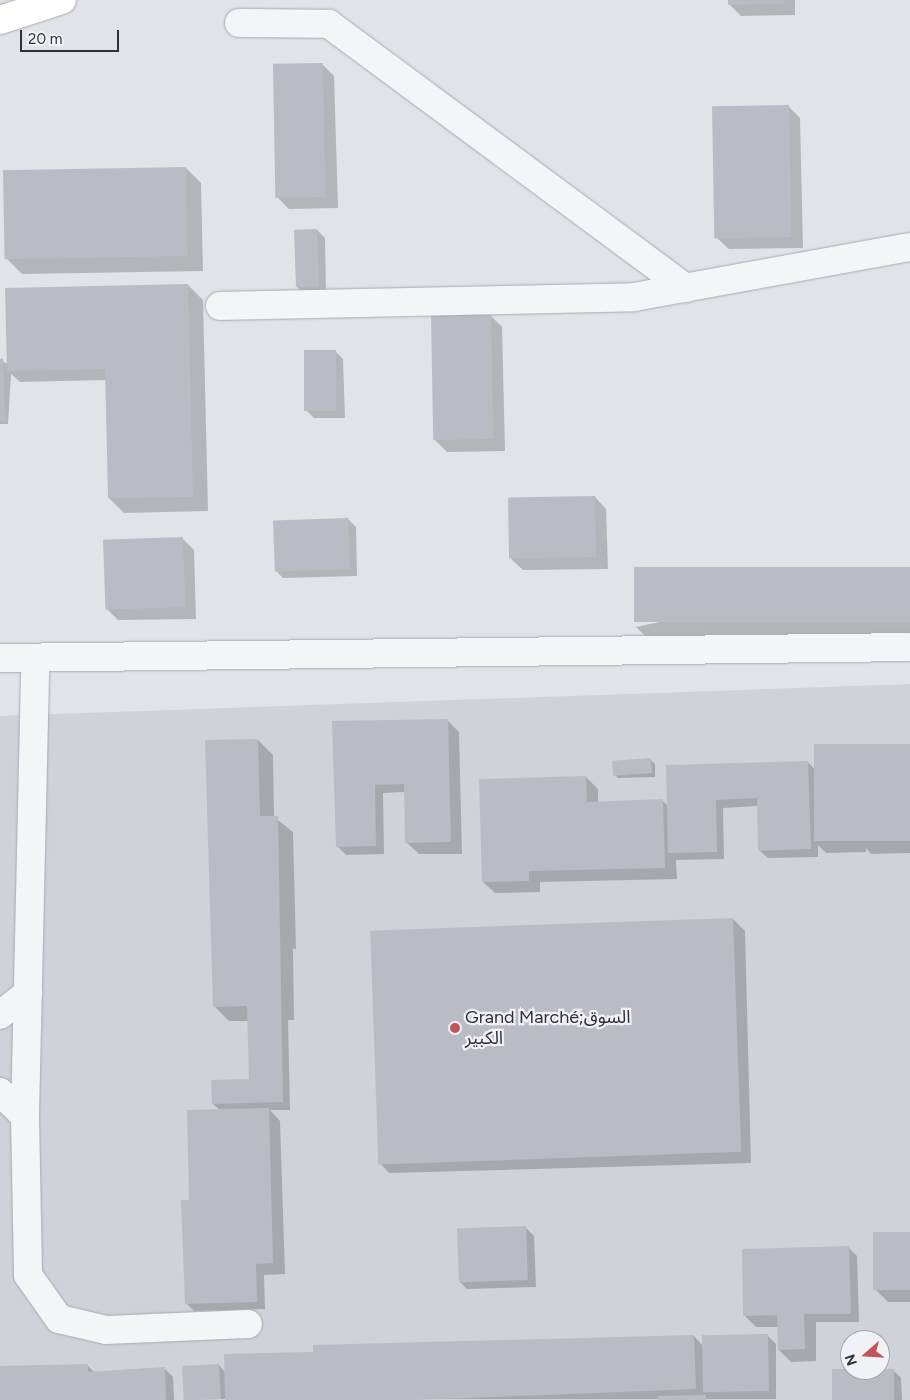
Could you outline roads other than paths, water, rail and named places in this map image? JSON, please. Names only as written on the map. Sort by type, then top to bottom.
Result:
[{"type":"main road","points":[[0,20],[62,0]]},
{"type":"street","points":[[239,24],[329,24],[686,288]]},
{"type":"street","points":[[220,306],[634,296],[910,247]]},
{"type":"street","points":[[0,658],[910,647]]},
{"type":"street","points":[[35,659],[25,1116],[28,1275],[59,1319],[106,1330],[248,1324]]},
{"type":"street","points":[[0,1014],[28,994]]},
{"type":"street","points":[[0,1092],[25,1116]]},
{"type":"place","name":"Grand Marché;السوق الكبير","points":[[455,1028]]}]
